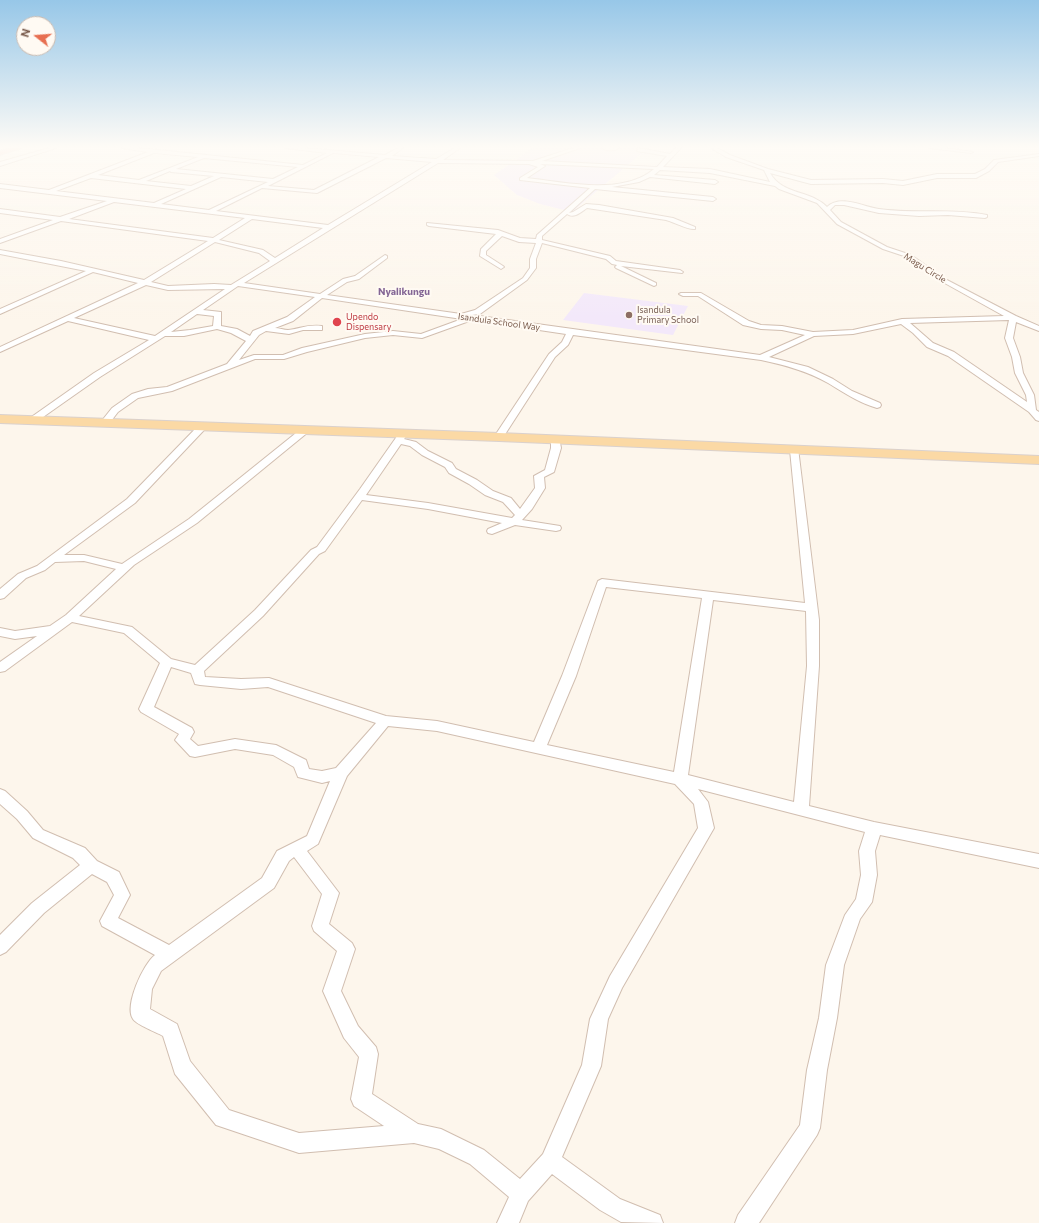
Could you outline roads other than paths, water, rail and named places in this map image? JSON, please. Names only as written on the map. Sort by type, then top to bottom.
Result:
[{"type":"main road","points":[[2,421],[33,420],[304,431],[400,437],[499,437],[556,439],[1039,460]]},
{"type":"street","points":[[0,242],[102,205]]},
{"type":"street","points":[[156,205],[328,227]]},
{"type":"street","points":[[210,212],[224,205]]},
{"type":"street","points":[[33,420],[97,374],[156,339],[235,285],[364,205]]},
{"type":"street","points":[[459,316],[477,312],[526,279],[533,268],[531,261],[540,241],[539,236],[573,205]]},
{"type":"street","points":[[604,205],[610,208]]},
{"type":"street","name":"Magu Circle","points":[[822,205],[839,223],[885,248],[909,256],[943,280],[1013,318],[1039,329]]},
{"type":"street","points":[[826,210],[833,205]]},
{"type":"street","points":[[853,205],[879,211],[919,214],[948,213],[985,216]]},
{"type":"street","points":[[563,214],[574,214],[586,206],[610,208],[673,219],[684,222],[693,228]]},
{"type":"street","points":[[0,211],[214,240],[234,246],[261,251],[274,260]]},
{"type":"street","points":[[0,350],[146,282],[251,217]]},
{"type":"street","points":[[429,224],[490,231],[519,240],[540,241],[608,257],[619,268],[654,284]]},
{"type":"street","points":[[501,234],[483,250],[483,256],[502,267]]},
{"type":"street","name":"Isandula School Way","points":[[0,252],[61,262],[168,288],[235,285],[761,358],[786,363],[805,369],[830,381],[849,393],[877,405]]},
{"type":"street","points":[[231,365],[256,333],[290,319],[345,280],[357,278],[385,257]]},
{"type":"street","points":[[614,263],[680,272]]},
{"type":"street","points":[[0,312],[93,270]]},
{"type":"street","points":[[683,294],[699,294],[746,323],[761,327],[782,328],[813,334],[853,332],[902,321],[1013,318],[1009,338],[1016,357],[1019,373],[1030,395],[1032,410]]},
{"type":"street","points":[[196,312],[218,314],[217,327]]},
{"type":"street","points":[[105,423],[115,410],[135,396],[169,389],[254,357],[284,357],[312,348],[365,336],[393,333],[422,336],[470,318]]},
{"type":"street","points":[[67,319],[156,339]]},
{"type":"street","points":[[902,321],[916,331],[930,345],[951,354],[1032,410],[1039,418]]},
{"type":"street","points":[[163,334],[172,335],[217,327],[234,331],[251,340]]},
{"type":"street","points":[[234,331],[264,329],[289,332],[303,328],[319,328]]},
{"type":"street","points":[[499,437],[552,356],[565,343],[571,332]]},
{"type":"street","points":[[761,358],[813,334]]},
{"type":"street","points":[[0,595],[22,576],[41,568],[130,501],[202,427]]},
{"type":"street","points":[[0,668],[70,618],[125,568],[193,521],[304,431]]},
{"type":"street","points":[[197,670],[259,613],[315,552],[321,549],[360,497],[400,437],[425,453],[449,465],[452,471],[473,482],[489,493],[507,500],[517,519]]},
{"type":"street","points":[[492,531],[517,519],[528,507],[540,488],[539,476],[549,472],[556,448],[556,439]]},
{"type":"street","points":[[795,450],[812,608],[813,666],[801,810]]},
{"type":"street","points":[[360,497],[517,519],[556,528]]},
{"type":"street","points":[[52,559],[84,558],[125,568]]},
{"type":"street","points":[[539,748],[569,676],[602,583],[812,608]]},
{"type":"street","points":[[680,779],[708,596]]},
{"type":"street","points":[[70,618],[128,630],[167,662],[197,670]]},
{"type":"street","points":[[0,632],[15,635],[35,633],[56,628]]},
{"type":"street","points":[[167,662],[146,709],[187,732],[182,740],[195,752],[235,744],[249,746],[276,750],[300,764],[303,773],[322,777],[341,773]]},
{"type":"street","points":[[197,670],[200,681],[240,684],[269,682],[385,721],[437,726],[680,779],[874,828],[1039,861]]},
{"type":"street","points":[[385,721],[341,773],[313,840],[283,856],[268,883],[155,965],[143,988],[140,1014],[170,1030],[182,1067],[223,1118],[300,1143],[414,1134],[441,1139],[477,1157],[521,1194]]},
{"type":"street","points":[[508,1223],[521,1194],[550,1161],[591,1066],[599,1019],[616,982],[706,828],[701,802],[680,779]]},
{"type":"street","points":[[0,795],[22,815],[38,834],[79,853],[91,866],[113,878],[122,895],[108,921],[169,954]]},
{"type":"street","points":[[746,1223],[810,1128],[817,1070],[828,1018],[835,965],[853,915],[864,902],[869,876],[867,851],[874,828]]},
{"type":"street","points":[[297,849],[331,893],[320,926],[346,949],[332,991],[352,1032],[369,1054],[361,1099],[414,1134]]},
{"type":"street","points":[[0,947],[38,908],[91,866]]},
{"type":"street","points":[[550,1161],[564,1169],[608,1204],[635,1217],[652,1223]]},
{"type":"place","name":"Isandula Primary School","points":[[629,315]]},
{"type":"place","name":"Upendo Dispensary","points":[[337,322]]},
{"type":"district","name":"Nyalikungu","points":[[404,292]]}]
